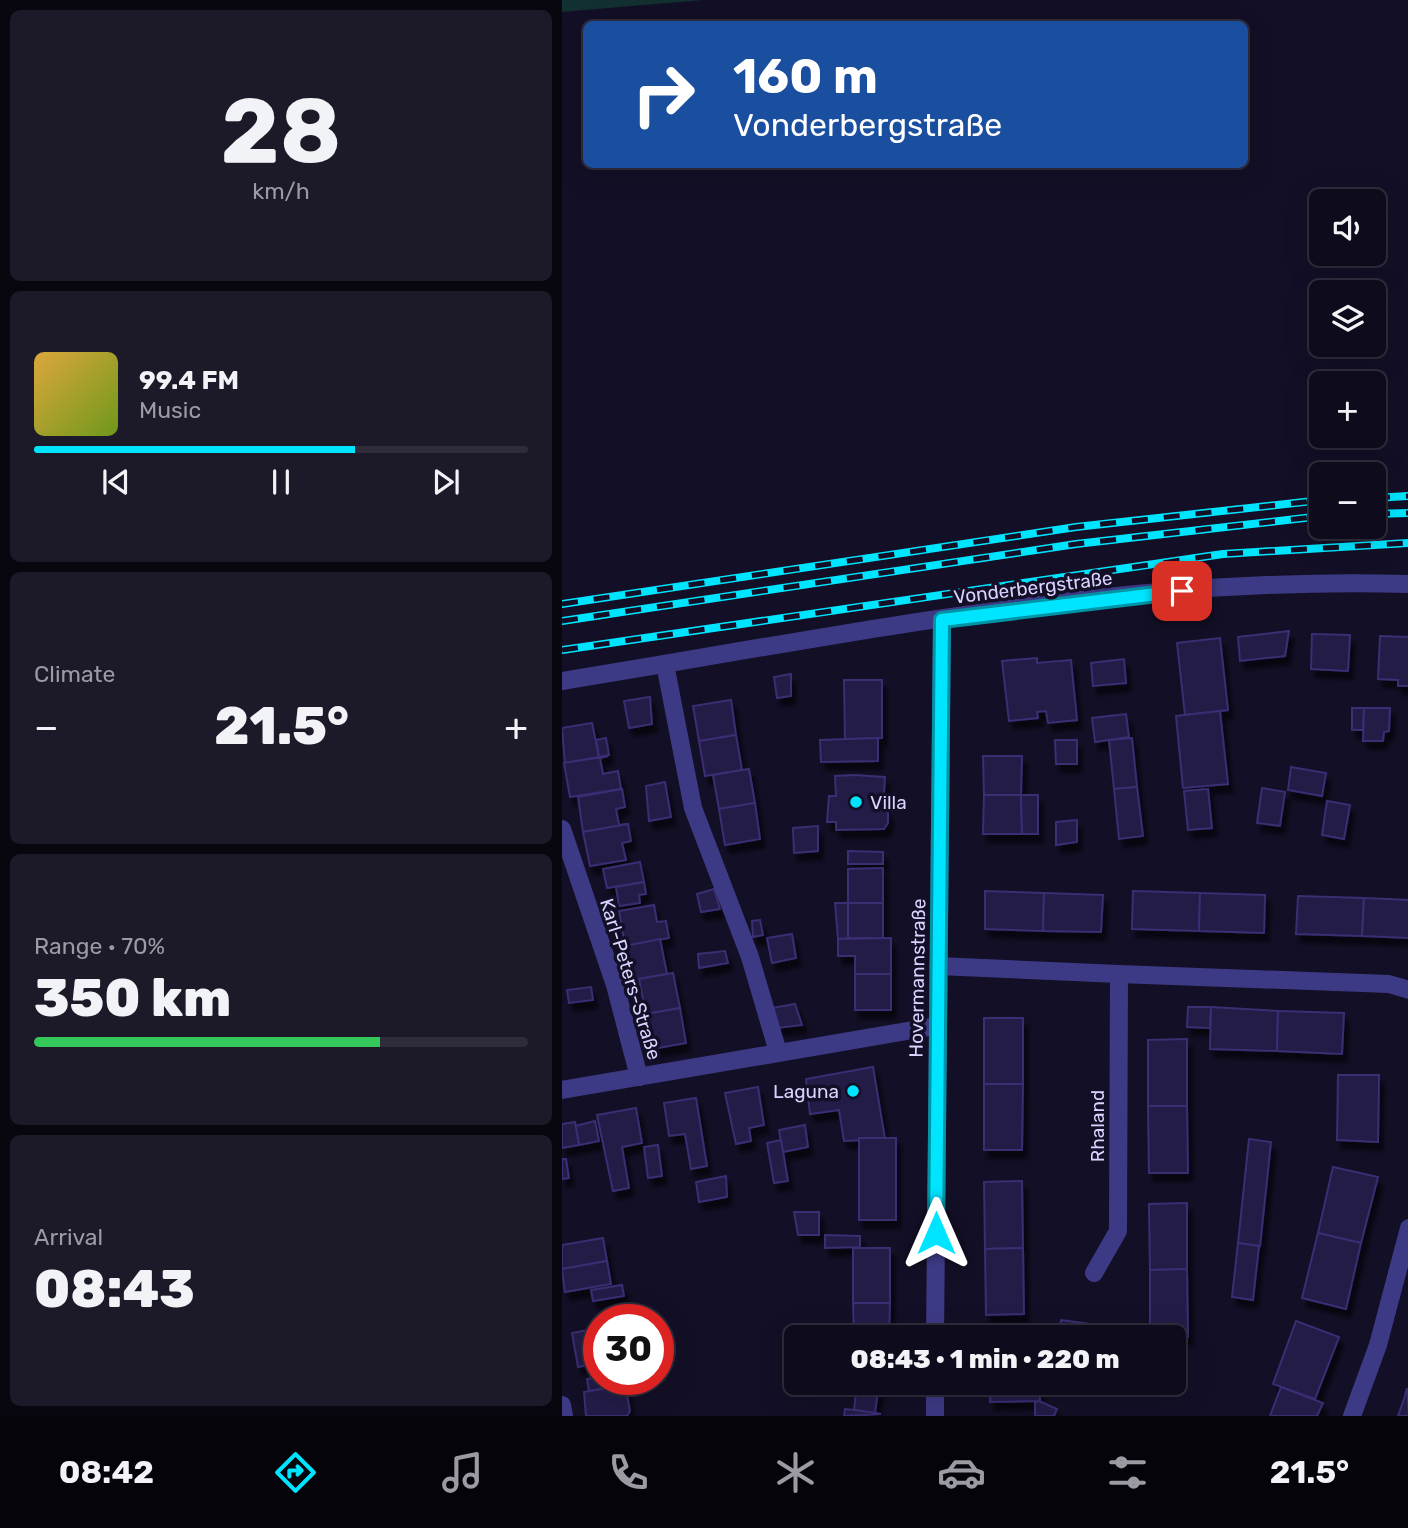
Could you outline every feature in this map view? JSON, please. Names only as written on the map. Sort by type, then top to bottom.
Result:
[{"type":"street","name":"Vonderbergstraße","points":[[562,681],[942,620],[1129,596],[1315,581],[1408,584]]},
{"type":"street","name":"Hovermannstraße","points":[[935,1325],[942,620]]},
{"type":"street","points":[[665,664],[693,808],[750,957],[778,1052]]},
{"type":"street","name":"Karl-Peters-Straße","points":[[562,829],[615,985],[639,1077]]},
{"type":"street","points":[[938,966],[1389,984],[1408,990]]},
{"type":"street","name":"Rhaland","points":[[1094,1273],[1118,1231],[1119,974]]},
{"type":"street","name":"Karl-Peters-Straße","points":[[562,1090],[936,1026]]},
{"type":"street","points":[[1352,1416],[1378,1345],[1408,1228]]},
{"type":"street","points":[[935,1395],[936,1416]]},
{"type":"street","points":[[562,1405],[564,1416]]},
{"type":"green space","points":[[562,0],[703,0],[562,12]]},
{"type":"building","points":[[1289,631],[1285,656],[1240,661],[1238,637]]},
{"type":"building","points":[[1312,634],[1350,635],[1348,671],[1311,669]]},
{"type":"building","points":[[1380,636],[1409,637],[1409,686],[1398,686],[1398,680],[1378,679]]},
{"type":"building","points":[[1220,638],[1228,710],[1185,715],[1177,643]]},
{"type":"building","points":[[1037,658],[1037,663],[1071,660],[1077,720],[1048,723],[1046,711],[1037,712],[1038,718],[1009,721],[1002,661]]},
{"type":"building","points":[[1124,659],[1126,683],[1093,686],[1091,663]]},
{"type":"building","points":[[791,674],[791,696],[777,698],[774,677]]},
{"type":"building","points":[[844,680],[882,680],[882,738],[845,739]]},
{"type":"building","points":[[650,697],[652,724],[629,728],[624,701]]},
{"type":"building","points":[[731,700],[736,735],[699,741],[693,706]]},
{"type":"building","points":[[1352,708],[1364,708],[1363,730],[1352,730]]},
{"type":"building","points":[[1364,708],[1390,708],[1389,731],[1384,732],[1383,741],[1363,741]]},
{"type":"building","points":[[1220,711],[1228,784],[1183,788],[1176,716]]},
{"type":"building","points":[[1126,714],[1129,737],[1095,742],[1092,718]]},
{"type":"building","points":[[592,723],[599,757],[565,763],[562,728]]},
{"type":"building","points":[[736,735],[742,770],[705,776],[699,741]]},
{"type":"building","points":[[606,738],[609,755],[599,757],[596,740]]},
{"type":"building","points":[[878,738],[878,761],[821,762],[820,740]]},
{"type":"building","points":[[1132,738],[1137,787],[1114,789],[1109,740]]},
{"type":"building","points":[[1055,740],[1077,740],[1077,764],[1056,764]]},
{"type":"building","points":[[608,756],[600,758],[603,774],[618,771],[621,789],[570,797],[564,763]]},
{"type":"building","points":[[983,756],[1022,756],[1021,795],[984,795]]},
{"type":"building","points":[[1291,767],[1326,773],[1322,796],[1288,790]]},
{"type":"building","points":[[749,769],[755,803],[719,809],[713,775]]},
{"type":"building","name":"Villa","points":[[835,776],[885,777],[883,809],[888,813],[888,823],[884,829],[836,830],[836,822],[827,822],[829,796],[836,796]]},
{"type":"building","points":[[665,782],[671,817],[649,821],[646,786]]},
{"type":"building","points":[[1137,787],[1143,836],[1119,839],[1114,789]]},
{"type":"building","points":[[1262,788],[1285,792],[1280,826],[1257,823]]},
{"type":"building","points":[[622,789],[625,807],[616,809],[619,825],[628,824],[583,832],[578,797]]},
{"type":"building","points":[[1208,789],[1212,828],[1188,830],[1184,791]]},
{"type":"building","points":[[984,795],[1021,795],[1022,834],[983,834]]},
{"type":"building","points":[[1021,795],[1038,795],[1038,834],[1022,834]]},
{"type":"building","points":[[1327,801],[1350,805],[1344,839],[1322,835]]},
{"type":"building","points":[[755,803],[760,839],[725,845],[719,809]]},
{"type":"building","points":[[1077,820],[1077,842],[1056,845],[1056,822]]},
{"type":"building","points":[[628,824],[631,841],[622,843],[626,860],[590,866],[583,832]]},
{"type":"building","points":[[818,826],[818,851],[794,853],[793,828]]},
{"type":"building","points":[[848,851],[883,852],[883,864],[848,864]]},
{"type":"building","points":[[640,862],[644,882],[607,888],[603,869]]},
{"type":"building","points":[[883,868],[883,903],[848,903],[848,869]]},
{"type":"building","points":[[644,882],[646,894],[639,895],[640,903],[619,906],[616,887]]},
{"type":"building","points":[[714,889],[720,909],[701,912],[697,894]]},
{"type":"building","points":[[985,891],[1044,893],[1043,931],[985,929]]},
{"type":"building","points":[[1133,891],[1200,893],[1199,931],[1132,929]]},
{"type":"building","points":[[1044,893],[1103,895],[1101,932],[1043,931]]},
{"type":"building","points":[[1200,893],[1265,895],[1264,933],[1199,931]]},
{"type":"building","points":[[1298,896],[1364,898],[1362,936],[1296,934]]},
{"type":"building","points":[[1364,898],[1409,900],[1409,938],[1362,936]]},
{"type":"building","points":[[835,903],[848,903],[848,938],[838,939]]},
{"type":"building","points":[[848,903],[883,903],[883,938],[848,938]]},
{"type":"building","points":[[654,905],[657,922],[666,921],[669,938],[625,946],[619,911]]},
{"type":"building","points":[[760,920],[763,935],[753,937],[752,921]]},
{"type":"building","points":[[792,934],[796,958],[772,963],[767,938]]},
{"type":"building","points":[[891,938],[891,974],[855,974],[855,956],[838,956],[838,939]]},
{"type":"building","points":[[660,939],[667,974],[631,980],[625,946]]},
{"type":"building","points":[[725,951],[728,963],[699,968],[698,954]]},
{"type":"building","points":[[673,973],[680,1008],[646,1014],[639,979]]},
{"type":"building","points":[[855,974],[891,974],[891,1010],[855,1010]]},
{"type":"building","points":[[591,987],[593,1000],[569,1003],[567,990]]},
{"type":"building","points":[[795,1004],[802,1025],[777,1028],[772,1008]]},
{"type":"building","points":[[1188,1007],[1211,1007],[1210,1028],[1187,1027]]},
{"type":"building","points":[[1211,1007],[1278,1011],[1277,1051],[1210,1049]]},
{"type":"building","points":[[680,1008],[686,1043],[652,1049],[646,1014]]},
{"type":"building","points":[[1278,1011],[1344,1013],[1342,1054],[1277,1051]]},
{"type":"building","points":[[984,1018],[1023,1018],[1023,1084],[984,1084]]},
{"type":"building","points":[[1187,1039],[1187,1106],[1148,1106],[1148,1040]]},
{"type":"building","points":[[873,1067],[885,1139],[844,1141],[839,1110],[810,1114],[806,1079]]},
{"type":"building","points":[[1338,1075],[1379,1075],[1378,1142],[1337,1140]]},
{"type":"building","points":[[984,1084],[1023,1084],[1022,1150],[984,1150]]},
{"type":"building","points":[[758,1087],[764,1125],[749,1128],[751,1141],[736,1144],[725,1093]]},
{"type":"building","points":[[696,1098],[707,1166],[691,1169],[685,1134],[669,1136],[664,1103]]},
{"type":"building","points":[[1148,1106],[1187,1106],[1188,1173],[1149,1173]]},
{"type":"building","points":[[636,1108],[642,1143],[622,1147],[629,1188],[613,1191],[597,1115]]},
{"type":"building","points":[[595,1121],[599,1141],[579,1145],[575,1126]]},
{"type":"building","points":[[575,1122],[579,1145],[562,1148],[562,1124]]},
{"type":"building","points":[[805,1125],[808,1147],[783,1152],[779,1130]]},
{"type":"building","points":[[859,1138],[896,1138],[896,1220],[859,1220]]},
{"type":"building","points":[[1249,1139],[1271,1142],[1260,1246],[1238,1243]]},
{"type":"building","points":[[781,1140],[788,1181],[774,1183],[767,1143]]},
{"type":"building","points":[[658,1145],[662,1176],[648,1178],[644,1147]]},
{"type":"building","points":[[562,1159],[566,1159],[569,1178],[562,1179]]},
{"type":"building","points":[[1333,1167],[1378,1177],[1361,1243],[1318,1233]]},
{"type":"building","points":[[726,1176],[727,1197],[699,1202],[696,1182]]},
{"type":"building","points":[[1022,1181],[1023,1248],[985,1249],[984,1182]]},
{"type":"building","points":[[1187,1203],[1187,1269],[1150,1270],[1149,1204]]},
{"type":"building","points":[[794,1212],[819,1212],[819,1235],[798,1235]]},
{"type":"building","points":[[1318,1233],[1361,1243],[1346,1309],[1302,1298]]},
{"type":"building","points":[[825,1235],[860,1236],[860,1247],[825,1248]]},
{"type":"building","points":[[603,1238],[607,1261],[562,1269],[562,1245]]},
{"type":"building","points":[[1238,1243],[1259,1246],[1253,1300],[1232,1297]]},
{"type":"building","points":[[853,1248],[890,1248],[890,1303],[853,1303]]},
{"type":"building","points":[[1023,1248],[1024,1314],[986,1315],[985,1249]]},
{"type":"building","points":[[607,1261],[611,1284],[565,1292],[562,1269]]},
{"type":"building","points":[[1187,1269],[1188,1337],[1186,1325],[1150,1325],[1150,1270]]},
{"type":"building","points":[[622,1285],[624,1296],[593,1301],[591,1290]]},
{"type":"building","points":[[853,1303],[890,1303],[889,1325],[854,1325]]},
{"type":"building","points":[[1061,1320],[1098,1325],[1060,1325]]},
{"type":"building","points":[[1296,1321],[1339,1337],[1315,1399],[1273,1384]]},
{"type":"building","points":[[583,1331],[583,1366],[578,1367],[572,1333]]},
{"type":"building","points":[[1281,1387],[1323,1403],[1317,1416],[1270,1416]]},
{"type":"building","points":[[1407,1388],[1409,1416],[1398,1416],[1404,1399]]},
{"type":"building","points":[[584,1395],[627,1395],[630,1411],[627,1416],[586,1416]]},
{"type":"building","points":[[856,1395],[877,1395],[875,1413],[854,1410]]},
{"type":"building","points":[[990,1395],[1040,1395],[1040,1401],[990,1402]]},
{"type":"building","points":[[1039,1401],[1057,1409],[1054,1416],[1035,1416],[1035,1402]]},
{"type":"building","points":[[845,1409],[854,1410],[881,1414],[844,1416]]},
{"type":"railway","points":[[1386,497],[1409,496]]},
{"type":"railway","points":[[562,604],[1076,527],[1309,501]]},
{"type":"railway","points":[[1386,514],[1409,513]]},
{"type":"railway","points":[[562,621],[1076,544],[1309,517]]},
{"type":"railway","points":[[562,650],[1223,554],[1409,543]]},
{"type":"place","name":"Villa","points":[[856,802]]},
{"type":"place","name":"Laguna","points":[[853,1091]]},
{"type":"route","points":[[936,1233],[942,620],[1182,591]]}]
